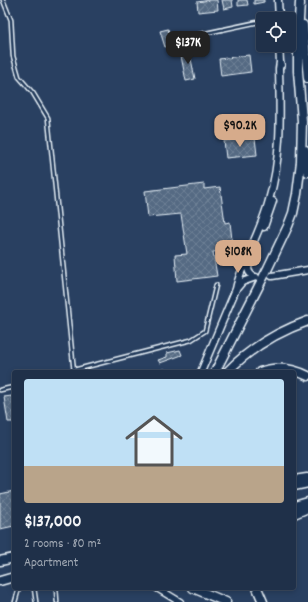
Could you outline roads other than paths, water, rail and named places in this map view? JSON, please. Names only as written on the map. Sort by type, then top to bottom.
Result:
[{"type":"highway","points":[[300,1],[308,78]]},
{"type":"highway","points":[[300,1],[298,71],[308,172]]},
{"type":"highway","points":[[216,370],[280,244],[293,213],[300,174],[302,121]]},
{"type":"highway","points":[[229,370],[259,344],[285,330],[308,321]]},
{"type":"highway","points":[[267,370],[274,368],[293,370]]},
{"type":"highway","points":[[296,371],[308,376]]},
{"type":"highway","points":[[296,480],[308,478]]},
{"type":"highway","points":[[296,486],[308,483]]},
{"type":"highway","points":[[296,505],[308,502]]},
{"type":"highway","points":[[296,513],[308,508]]},
{"type":"highway","points":[[0,561],[12,558]]},
{"type":"highway","points":[[0,580],[12,577]]},
{"type":"highway","points":[[197,590],[226,602]]},
{"type":"highway","points":[[258,590],[263,602]]},
{"type":"street","points":[[278,0],[278,12]]},
{"type":"street","points":[[236,289],[242,282],[255,277],[248,271],[248,267],[270,211],[278,183],[282,156],[284,116],[279,52]]},
{"type":"street","points":[[202,370],[236,289],[238,279],[266,210],[275,179],[280,134],[280,62]]},
{"type":"street","points":[[272,276],[308,270]]},
{"type":"street","points":[[160,590],[180,602]]},
{"type":"lane","points":[[3,0],[11,20],[13,56],[19,77],[33,93],[48,118],[74,370]]},
{"type":"lane","points":[[178,39],[256,22]]},
{"type":"lane","points":[[78,370],[198,337],[205,331],[216,285]]},
{"type":"lane","points":[[0,390],[12,387]]},
{"type":"lane","points":[[15,602],[18,590]]},
{"type":"lane","points":[[34,590],[36,602]]},
{"type":"lane","points":[[56,590],[57,602]]}]
